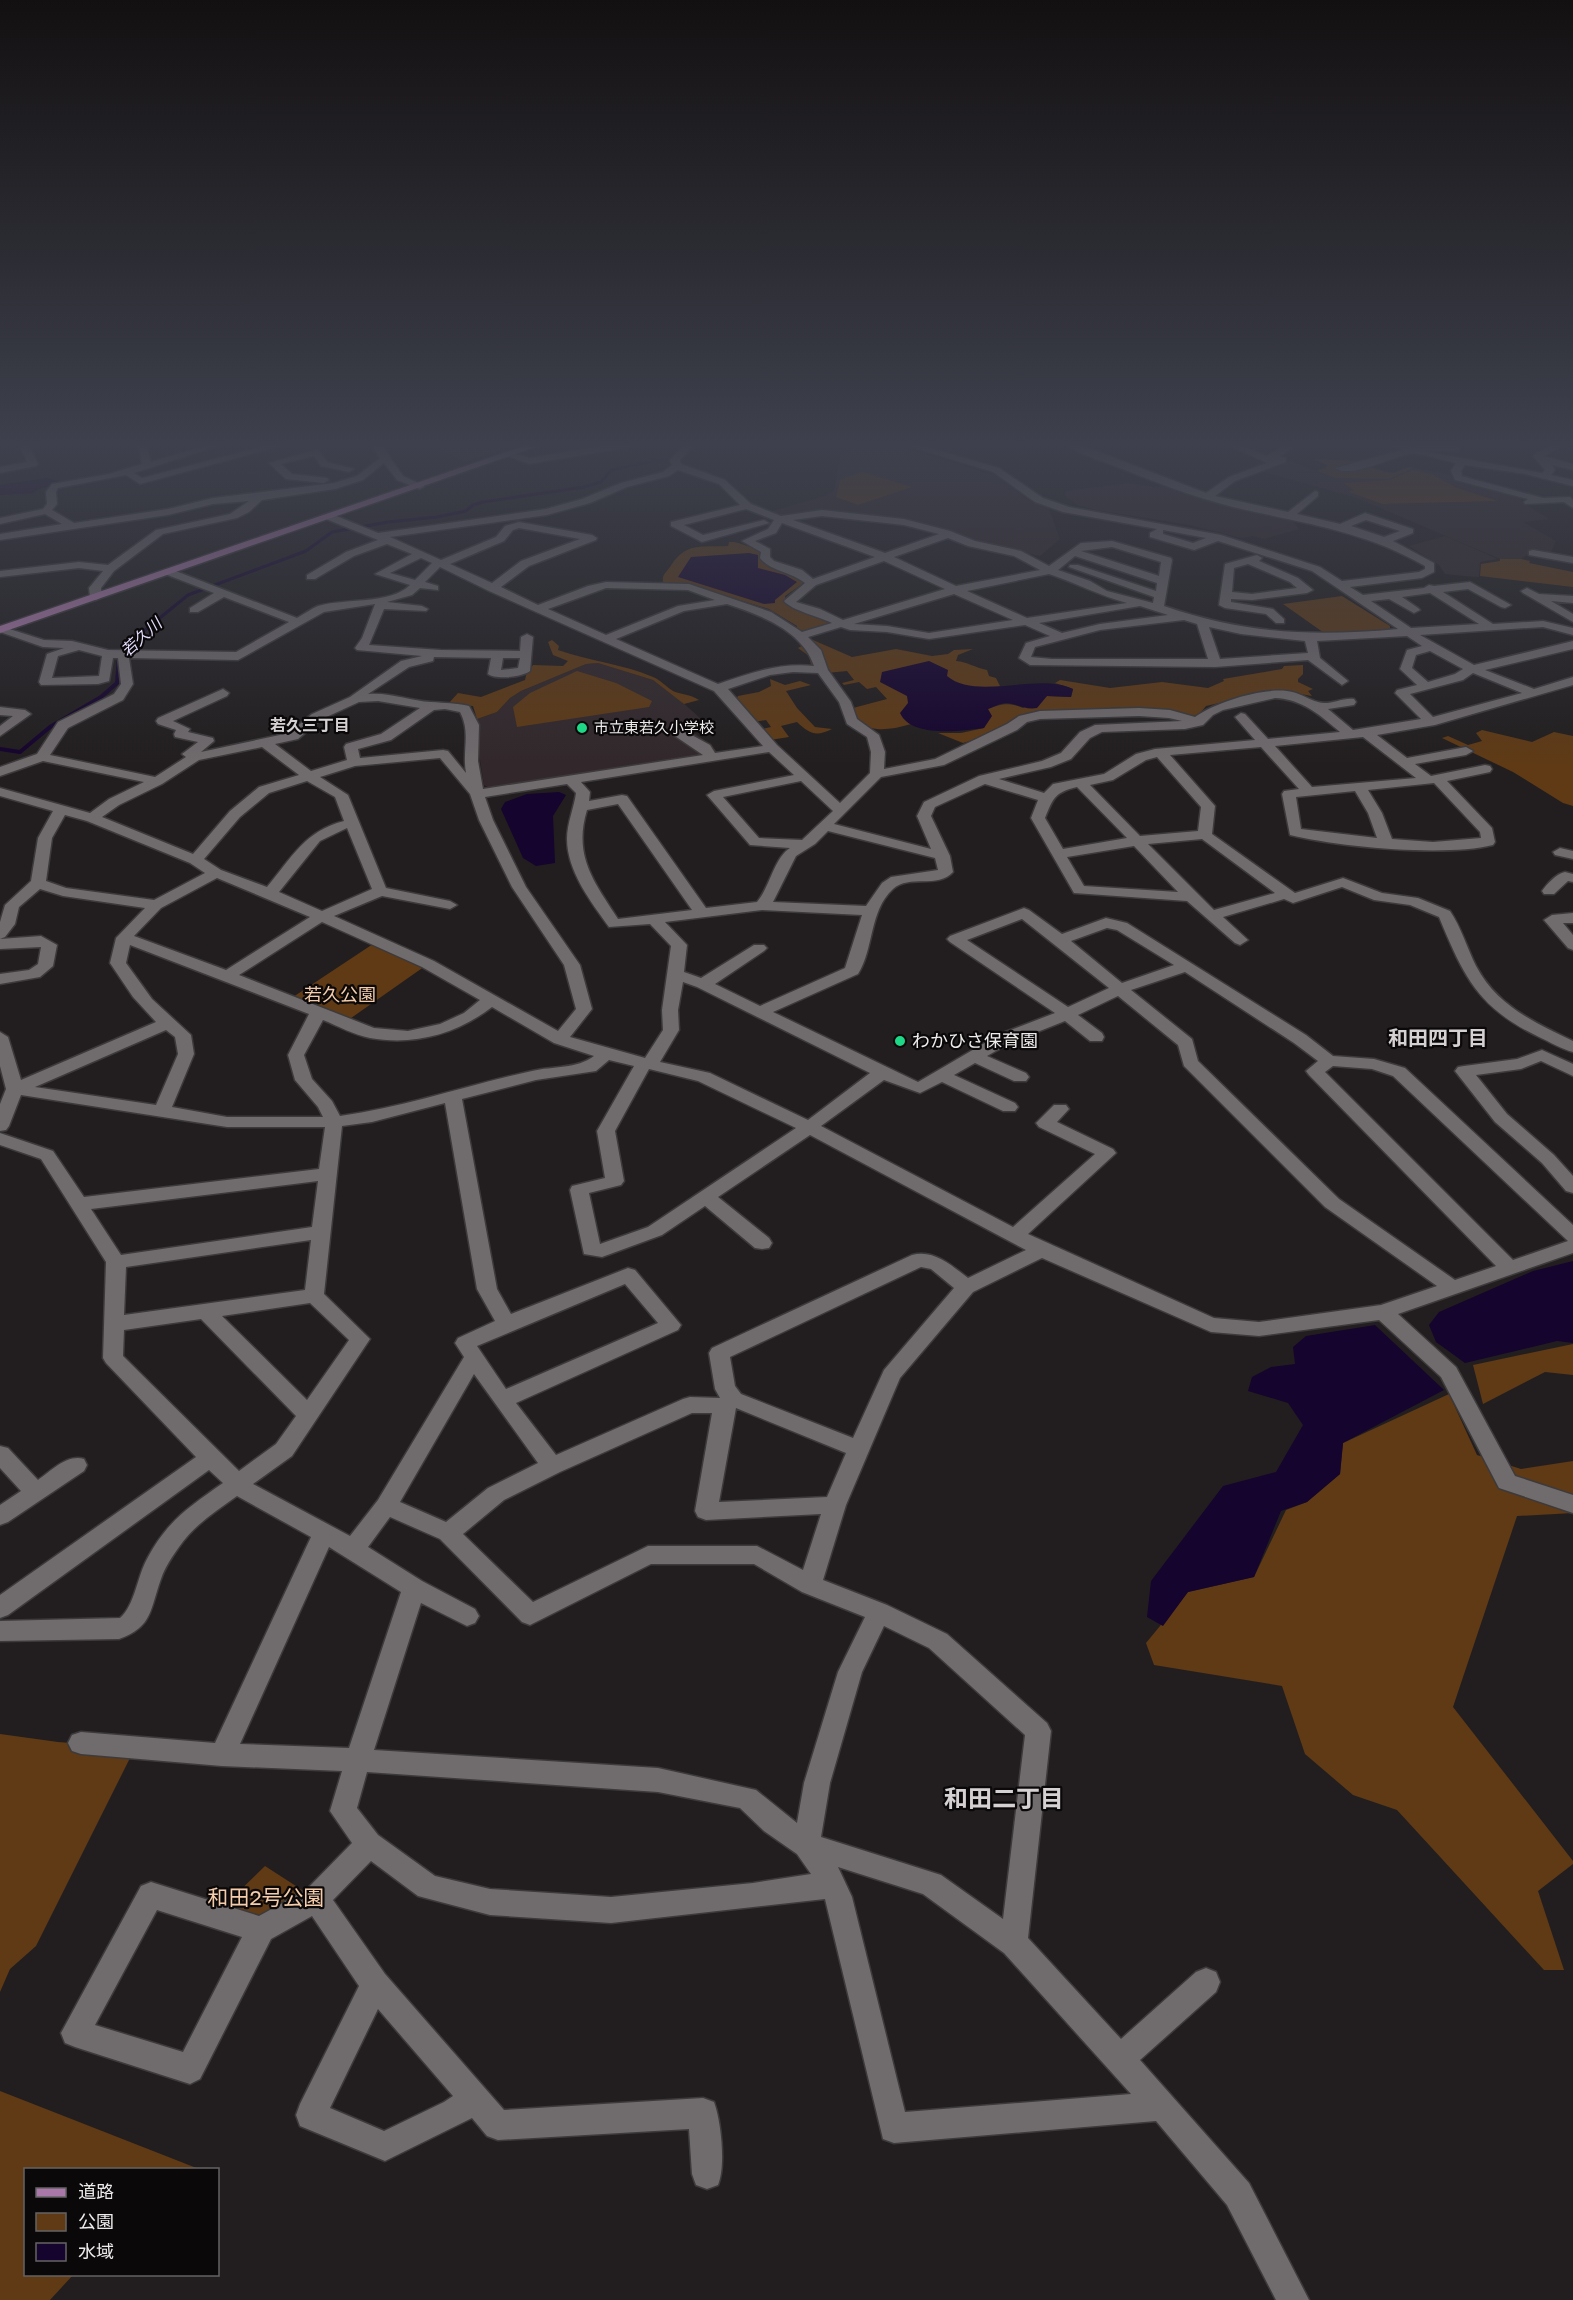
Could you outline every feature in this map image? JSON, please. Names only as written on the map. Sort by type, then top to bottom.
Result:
[{"type":"main road","points":[[1,629],[229,551]]},
{"type":"street","points":[[96,597],[95,588],[110,569],[134,551]]},
{"type":"street","points":[[311,577],[355,551]]},
{"type":"street","points":[[415,551],[493,589],[723,691],[772,748],[841,812]]},
{"type":"street","points":[[1,629],[43,643],[108,654],[238,656],[321,609],[381,602],[408,593],[439,564],[470,551]]},
{"type":"street","points":[[493,589],[504,577],[536,559],[556,551]]},
{"type":"street","points":[[766,551],[765,558],[770,563],[798,572],[812,583]]},
{"type":"street","points":[[869,551],[1061,637]]},
{"type":"street","points":[[901,551],[812,583],[790,601],[793,605],[816,611],[839,623],[858,628],[886,629],[929,636],[1138,604]]},
{"type":"street","points":[[1009,551],[1017,553],[1050,571],[1138,604],[1241,631],[1310,638],[1338,638],[1543,624],[1569,628]]},
{"type":"street","points":[[1137,551],[1167,560],[1158,608]]},
{"type":"street","points":[[1265,551],[1316,570],[1409,632],[1429,648],[1472,669],[1533,693]]},
{"type":"street","points":[[1340,585],[1411,577],[1422,575],[1430,570],[1430,565],[1404,551]]},
{"type":"street","points":[[800,636],[955,590],[1050,571],[1074,552],[1163,581]]},
{"type":"street","points":[[1271,553],[1230,566],[1225,605],[1269,611],[1280,621]]},
{"type":"street","points":[[1533,553],[1573,560]]},
{"type":"street","points":[[421,554],[380,574],[434,588]]},
{"type":"street","points":[[1226,596],[1252,597],[1307,590],[1294,580],[1248,561]]},
{"type":"street","points":[[1061,563],[1161,596]]},
{"type":"street","points":[[0,574],[79,565],[110,569]]},
{"type":"street","points":[[168,572],[298,622]]},
{"type":"street","points":[[1411,577],[1491,627]]},
{"type":"street","points":[[538,609],[592,588],[606,585],[689,587],[768,614],[800,636],[814,650],[822,670],[845,702],[851,721],[873,735],[878,752],[877,774]]},
{"type":"street","points":[[1360,599],[1470,585],[1505,605]]},
{"type":"street","points":[[194,610],[209,603],[214,588]]},
{"type":"street","points":[[1573,600],[1532,594],[1573,619]]},
{"type":"street","points":[[1391,595],[1414,610]]},
{"type":"street","points":[[606,639],[682,608],[731,601]]},
{"type":"street","points":[[381,602],[422,609]]},
{"type":"street","points":[[381,602],[368,638],[361,648],[441,654],[526,655]]},
{"type":"street","points":[[1184,617],[1100,627],[1061,637],[1030,645],[1025,658],[1030,661],[1053,663],[1215,663],[1315,656],[1310,638]]},
{"type":"street","points":[[1202,622],[1215,663]]},
{"type":"street","points":[[497,656],[494,674],[524,671],[527,638]]},
{"type":"street","points":[[1431,722],[1401,693],[1459,677],[1472,669],[1573,645]]},
{"type":"street","points":[[81,648],[53,654],[45,682],[105,678],[108,654]]},
{"type":"street","points":[[1426,686],[1406,669],[1411,653],[1429,648]]},
{"type":"street","points":[[42,758],[63,725],[119,697],[127,684],[123,654]]},
{"type":"street","points":[[357,699],[355,696],[405,664],[441,654]]},
{"type":"street","points":[[1310,656],[1342,681]]},
{"type":"street","points":[[717,688],[777,668],[794,666],[822,670]]},
{"type":"street","points":[[1191,897],[1079,890],[1038,818],[1046,798],[1058,787],[1108,777],[1141,757],[1160,752],[1357,733],[1431,722],[1476,711],[1573,681]]},
{"type":"street","points":[[195,757],[189,754],[208,741],[180,734],[184,729],[162,721],[223,693]]},
{"type":"street","points":[[760,1012],[852,971],[871,911],[889,885],[897,880],[936,878],[946,872],[943,856],[929,832],[924,816],[929,805],[984,779],[1046,764],[1066,756],[1084,735],[1100,728],[1185,725],[1199,722],[1213,709],[1256,697],[1298,696],[1310,700],[1357,733],[1434,781],[1487,831],[1488,842],[1433,846],[1386,843],[1295,832],[1289,794],[1434,781],[1485,769]]},
{"type":"street","points":[[92,818],[114,802],[157,781],[195,757],[293,736],[316,717],[357,699],[378,697],[465,709],[473,725],[471,761],[477,794],[486,820],[519,887],[572,965],[584,1009],[561,1039]]},
{"type":"street","points":[[1318,707],[1350,702]]},
{"type":"street","points":[[354,762],[351,747],[386,737],[431,706]]},
{"type":"street","points":[[0,711],[25,714],[0,732]]},
{"type":"street","points":[[762,906],[771,895],[790,854],[805,844],[841,812],[877,774],[939,762],[1012,727],[1023,719],[1040,715],[1139,712],[1170,714],[1199,722]]},
{"type":"street","points":[[1241,717],[1309,792]]},
{"type":"street","points":[[677,731],[705,747],[712,758]]},
{"type":"street","points":[[263,741],[307,775],[341,795],[380,891]]},
{"type":"street","points":[[477,794],[772,748]]},
{"type":"street","points":[[1404,762],[1466,751]]},
{"type":"street","points":[[1160,752],[1208,806],[1205,835]]},
{"type":"street","points":[[195,860],[235,814],[264,790],[354,762],[443,754],[477,794]]},
{"type":"street","points":[[0,772],[42,758],[157,781]]},
{"type":"street","points":[[803,777],[714,795],[755,842],[805,844]]},
{"type":"street","points":[[984,779],[1046,798]]},
{"type":"street","points":[[571,780],[583,792],[582,807],[574,823],[573,850],[585,878],[614,924],[762,906],[871,911]]},
{"type":"street","points":[[1081,783],[1191,897],[1240,940]]},
{"type":"street","points":[[1359,786],[1375,813],[1386,843]]},
{"type":"street","points":[[0,792],[92,818],[195,860],[216,873],[270,893],[428,964],[561,1039],[606,1054],[704,1077],[809,1128],[1042,1250],[1211,1325],[1259,1329],[1383,1312],[1573,1246]]},
{"type":"street","points":[[582,807],[622,799],[702,913]]},
{"type":"street","points":[[0,934],[7,924],[12,905],[38,883],[45,838],[61,809]]},
{"type":"street","points":[[270,893],[315,838],[336,827],[352,823]]},
{"type":"street","points":[[824,826],[943,856]]},
{"type":"street","points":[[1058,854],[1205,835],[1293,899],[1343,882],[1379,897],[1413,901],[1445,914],[1464,957],[1482,989],[1494,1002],[1508,1014],[1573,1047]]},
{"type":"street","points":[[162,1111],[186,1054],[183,1035],[166,1024],[133,987],[118,963],[124,938],[156,905],[216,873]]},
{"type":"street","points":[[1549,891],[1565,876],[1573,878]]},
{"type":"street","points":[[38,883],[63,892],[156,905]]},
{"type":"street","points":[[226,976],[320,917],[380,891],[450,905]]},
{"type":"street","points":[[1212,915],[1286,894]]},
{"type":"street","points":[[1095,1037],[1068,1014],[955,939],[1024,913],[1186,1043],[1190,1062],[1332,1203],[1453,1288]]},
{"type":"street","points":[[1573,918],[1552,920],[1573,945]]},
{"type":"street","points":[[654,919],[678,945],[670,1010],[671,1030],[606,1131],[615,1181],[579,1190],[591,1249],[602,1251],[654,1231],[809,1128],[882,1072]]},
{"type":"street","points":[[1060,940],[1106,923],[1122,926],[1300,1039],[1329,1061],[1374,1064],[1399,1072],[1573,1236]]},
{"type":"street","points":[[124,938],[370,1033],[408,1036],[445,1028],[470,1016],[490,1000]]},
{"type":"street","points":[[0,944],[41,941],[49,945],[45,966],[34,974],[0,979]]},
{"type":"street","points":[[703,984],[759,948]]},
{"type":"street","points":[[676,975],[703,984],[903,1083],[920,1088],[1006,1038],[1068,1014],[1119,989],[1187,966]]},
{"type":"street","points":[[314,1296],[334,1122],[326,1105],[304,1080],[296,1055],[318,1013]]},
{"type":"street","points":[[15,1089],[166,1024]]},
{"type":"street","points":[[0,1037],[15,1089],[0,1126]]},
{"type":"street","points":[[15,1089],[227,1122],[334,1122],[372,1117],[535,1075],[590,1066],[606,1054]]},
{"type":"street","points":[[1573,1071],[1542,1055],[1521,1064],[1464,1071],[1501,1118],[1548,1159],[1573,1187]]},
{"type":"street","points":[[975,1057],[1020,1077]]},
{"type":"street","points":[[1329,1061],[1315,1071],[1509,1267]]},
{"type":"street","points":[[942,1076],[1009,1107]]},
{"type":"street","points":[[453,1097],[487,1289],[507,1324]]},
{"type":"street","points":[[1015,1236],[1107,1153],[1045,1123],[1060,1109]]},
{"type":"street","points":[[0,1139],[47,1155],[116,1262],[113,1358],[210,1458],[239,1484],[291,1516],[353,1549],[414,1588],[467,1616]]},
{"type":"street","points":[[79,1204],[328,1174]]},
{"type":"street","points":[[706,1197],[762,1243]]},
{"type":"street","points":[[116,1262],[321,1232]]},
{"type":"street","points":[[810,1585],[835,1505],[891,1375],[966,1287],[1042,1250]]},
{"type":"street","points":[[835,1505],[706,1511],[729,1402],[719,1353],[919,1260],[937,1264],[966,1287]]},
{"type":"street","points":[[502,1400],[672,1325],[628,1275],[465,1343],[502,1400],[552,1466]]},
{"type":"street","points":[[114,1324],[314,1296]]},
{"type":"street","points":[[0,1631],[119,1629],[129,1626],[139,1615],[151,1573],[174,1535],[186,1521],[284,1450],[360,1339],[314,1296]]},
{"type":"street","points":[[205,1311],[308,1415]]},
{"type":"street","points":[[1383,1312],[1449,1372],[1506,1482],[1573,1504]]},
{"type":"street","points":[[353,1549],[386,1506],[474,1357]]},
{"type":"street","points":[[448,1533],[496,1494],[552,1466],[690,1405],[729,1402],[858,1449]]},
{"type":"street","points":[[0,1454],[36,1493]]},
{"type":"street","points":[[0,1608],[210,1458]]},
{"type":"street","points":[[0,1516],[76,1465]]},
{"type":"street","points":[[386,1506],[448,1533],[530,1615],[648,1556],[757,1555],[810,1585],[879,1612],[938,1641],[1038,1731],[1014,1943]]},
{"type":"street","points":[[222,1755],[324,1534]]},
{"type":"street","points":[[414,1588],[343,1811],[369,1844],[428,1887],[490,1902],[611,1910],[833,1886]]},
{"type":"street","points":[[879,1612],[850,1672],[817,1783],[806,1845],[838,1897],[894,2128],[1162,2106]]},
{"type":"street","points":[[81,1743],[222,1755],[358,1760],[658,1780],[747,1797],[773,1822],[806,1845],[931,1884],[1014,1943],[1162,2106],[1238,2194],[1293,2300]]},
{"type":"street","points":[[261,1930],[151,1895],[75,2033],[190,2069],[261,1930],[316,1899],[369,1844]]},
{"type":"street","points":[[316,1899],[375,1984],[498,2125],[704,2113],[707,2174]]},
{"type":"street","points":[[1120,2059],[1206,1982]]},
{"type":"street","points":[[375,1984],[311,2115],[385,2146],[455,2113],[475,2098]]},
{"type":"shaded area","points":[[1017,551],[1045,551],[1040,556]]},
{"type":"shaded area","points":[[1417,551],[1480,551],[1498,559],[1480,562],[1479,577],[1445,574],[1439,565]]},
{"type":"shaded area","points":[[1482,551],[1551,551],[1550,554],[1532,552],[1521,559],[1500,559]]},
{"type":"shaded area","name":"市立東若久小学校","points":[[598,663],[653,680],[679,699],[701,719],[680,723],[690,733],[696,734],[712,746],[719,754],[490,788],[484,785],[478,747],[477,719],[497,712],[510,698],[521,691],[586,664]]},
{"type":"green space","points":[[760,551],[762,561],[791,572],[805,582],[785,596],[785,602],[832,623],[804,633],[797,630],[797,626],[769,609],[690,585],[663,583],[664,574],[682,553]]},
{"type":"green space","points":[[1500,559],[1521,559],[1530,561],[1529,563],[1573,572],[1573,587],[1480,576],[1481,564],[1500,561]]},
{"type":"green space","points":[[1342,596],[1390,626],[1390,629],[1327,635],[1283,604]]},
{"type":"green space","points":[[552,640],[559,646],[558,650],[642,673],[656,678],[673,691],[699,700],[684,704],[653,680],[598,663],[586,664],[521,691],[510,698],[497,712],[477,719],[473,706],[448,704],[458,693],[481,697],[525,680],[527,672],[533,665],[563,666],[568,661],[553,655],[548,642]]},
{"type":"green space","points":[[813,640],[852,657],[896,649],[932,656],[948,654],[954,650],[973,649],[958,655],[956,661],[987,670],[989,676],[996,678],[1000,686],[956,707],[906,726],[877,729],[853,716],[853,708],[887,699],[876,687],[867,689],[859,682],[844,685],[842,683],[854,680],[847,671],[827,673],[825,666],[811,665],[809,656],[798,648]]},
{"type":"green space","points":[[1303,665],[1303,674],[1298,682],[1313,689],[1308,691],[1312,696],[1283,691],[1232,700],[1206,706],[1196,718],[1183,723],[1173,723],[1173,712],[1124,707],[1030,713],[980,738],[963,743],[938,733],[961,733],[984,728],[989,712],[987,709],[997,706],[1009,704],[1023,708],[1047,696],[1071,697],[1073,689],[1055,683],[1060,680],[1110,688],[1162,682],[1208,688],[1224,681],[1223,679],[1282,669],[1284,666]]},
{"type":"green space","points":[[577,671],[616,683],[652,701],[649,707],[517,727],[513,707],[530,693]]},
{"type":"green space","points":[[770,679],[785,685],[800,681],[811,685],[786,691],[797,708],[815,727],[832,729],[822,733],[813,733],[797,722],[781,726],[789,737],[770,740],[762,729],[771,727],[766,720],[754,722],[736,700],[738,696],[759,692],[771,686]]},
{"type":"green space","points":[[1482,730],[1532,742],[1554,732],[1573,736],[1573,806],[1563,803],[1513,772],[1442,738],[1448,736],[1468,745],[1482,741],[1476,733]]},
{"type":"green space","name":"若久公園","points":[[376,942],[428,964],[344,1023],[287,1001]]},
{"type":"green space","points":[[1573,1344],[1573,1375],[1545,1372],[1483,1404],[1473,1365]]},
{"type":"green space","points":[[1449,1394],[1477,1455],[1521,1469],[1573,1461],[1573,1513],[1517,1516],[1453,1707],[1573,1861],[1573,1864],[1538,1891],[1564,1970],[1544,1970],[1397,1810],[1353,1795],[1305,1754],[1282,1686],[1154,1665],[1146,1643],[1188,1592],[1254,1577],[1286,1510],[1307,1502],[1340,1474],[1343,1443]]},
{"type":"green space","points":[[0,1734],[58,1742],[135,1748],[36,1946],[10,1969],[0,1992]]},
{"type":"green space","name":"和田2号公園","points":[[265,1866],[316,1899],[261,1930],[215,1915]]},
{"type":"green space","points":[[0,2091],[196,2168],[24,2168],[24,2276],[72,2276],[50,2300],[0,2300]]},
{"type":"water","points":[[749,553],[758,555],[758,568],[785,575],[797,582],[775,600],[775,603],[764,604],[678,577],[691,557]]},
{"type":"water","points":[[929,661],[948,670],[947,676],[959,683],[974,686],[1043,683],[1073,689],[1071,697],[1047,696],[1037,708],[1007,703],[999,704],[988,709],[992,716],[984,728],[951,731],[926,730],[906,721],[900,713],[908,703],[907,696],[880,682],[882,672]]},
{"type":"water","points":[[559,792],[566,795],[553,816],[555,863],[536,866],[523,858],[501,809],[505,802],[527,794]]},
{"type":"water","points":[[1573,1261],[1573,1343],[1557,1341],[1465,1363],[1436,1342],[1429,1325],[1439,1312],[1533,1271]]},
{"type":"water","points":[[1375,1325],[1444,1390],[1343,1443],[1340,1474],[1307,1502],[1281,1511],[1254,1577],[1188,1592],[1163,1626],[1147,1617],[1151,1581],[1223,1486],[1276,1472],[1303,1425],[1288,1403],[1248,1391],[1252,1377],[1271,1367],[1295,1364],[1293,1347],[1306,1336]]},
{"type":"waterway","name":"若久川","points":[[119,655],[123,648],[188,595],[305,551]]},
{"type":"waterway","name":"若久川","points":[[0,749],[20,752],[50,727],[101,697],[117,683],[119,655]]},
{"type":"place","name":"市立東若久小学校","points":[[582,728]]},
{"type":"place","name":"わかひさ保育園","points":[[900,1041]]},
{"type":"district","name":"若久三丁目","points":[[310,725]]},
{"type":"district","name":"和田四丁目","points":[[1438,1038]]},
{"type":"district","name":"和田二丁目","points":[[1004,1799]]}]
